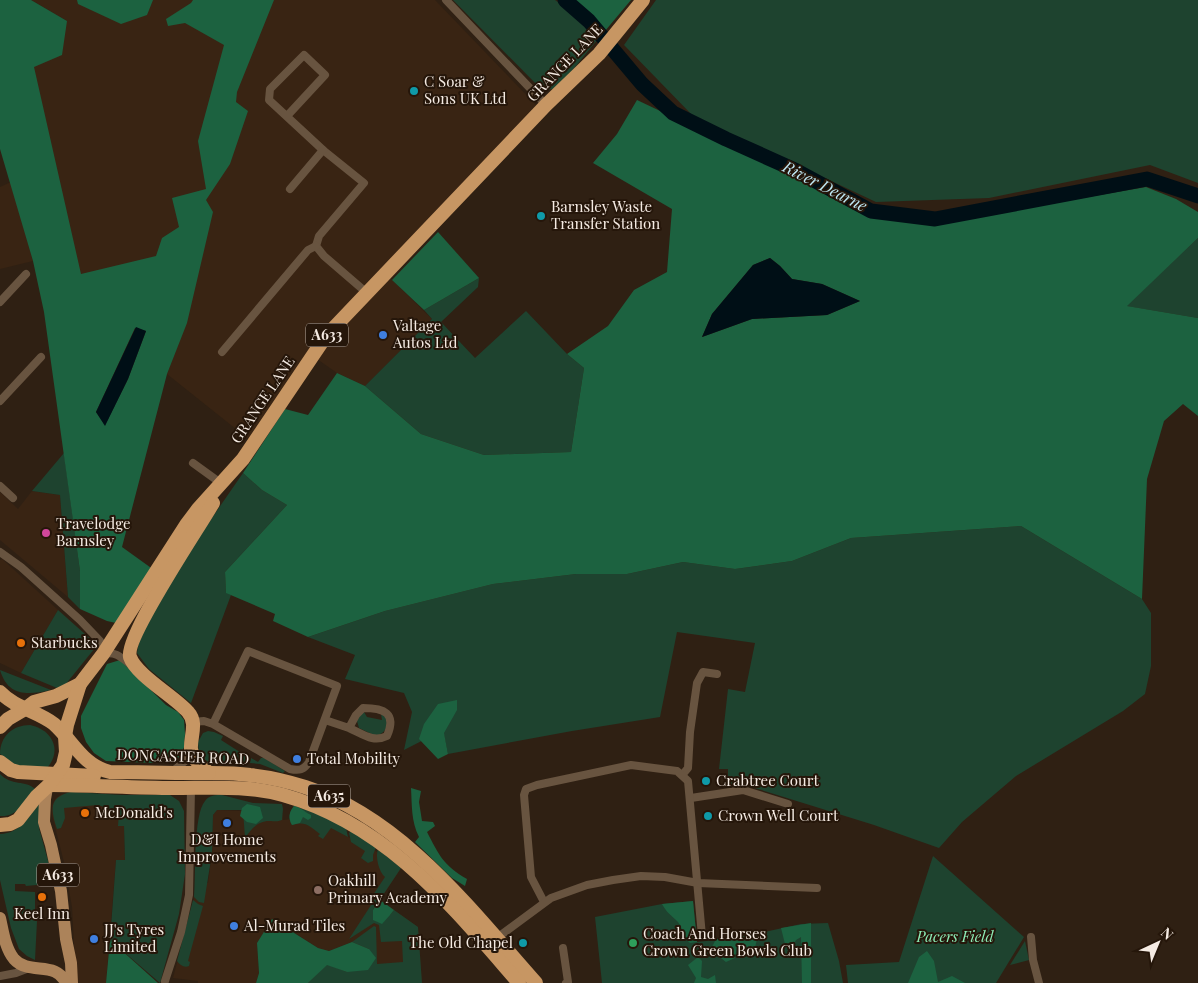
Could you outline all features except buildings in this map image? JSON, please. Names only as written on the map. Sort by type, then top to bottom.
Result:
[{"type":"highway","name":"GRANGE LANE","points":[[0,727],[8,719],[25,710],[34,702],[56,696],[80,684],[104,654],[186,525],[243,459],[326,336],[546,105],[599,54],[643,0]]},
{"type":"highway","name":"A633","points":[[193,722],[190,713],[149,679],[132,660],[129,652],[149,609],[222,484]]},
{"type":"highway","name":"A633","points":[[65,736],[69,715],[80,684]]},
{"type":"highway","name":"A635","points":[[0,692],[11,702],[48,720],[65,736]]},
{"type":"highway","points":[[193,722],[191,748],[196,760],[209,773]]},
{"type":"highway","points":[[0,825],[10,824],[18,820],[36,797],[58,774],[65,757],[65,736]]},
{"type":"highway","name":"DONCASTER ROAD","points":[[65,736],[88,761],[100,770],[110,772],[248,774],[290,782],[329,796],[356,810],[396,838],[433,869],[452,888],[492,942],[519,983]]},
{"type":"highway","points":[[0,762],[11,770],[18,772],[160,780],[173,788]]},
{"type":"highway","points":[[153,772],[187,780],[190,782],[191,788]]},
{"type":"highway","name":"DONCASTER ROAD","points":[[48,786],[240,789],[283,795],[319,807],[352,823],[382,843],[536,983]]},
{"type":"main road","name":"A633","points":[[48,786],[45,799],[44,822],[51,845],[60,890],[71,963],[67,982]]},
{"type":"main road","points":[[0,920],[7,948],[17,962],[30,968],[46,968]]},
{"type":"main road","name":"A633","points":[[46,968],[55,965],[61,960],[66,939]]},
{"type":"main road","name":"A633","points":[[46,968],[57,972],[67,982]]},
{"type":"street","points":[[446,0],[546,105]]},
{"type":"street","points":[[222,352],[308,250],[316,246],[319,236],[364,183],[322,150],[269,100],[270,89],[304,55],[325,75],[287,116]]},
{"type":"street","points":[[290,189],[322,150]]},
{"type":"street","points":[[316,246],[324,256],[367,293]]},
{"type":"street","points":[[0,302],[26,274]]},
{"type":"street","points":[[8,278],[16,285]]},
{"type":"street","points":[[0,401],[41,357]]},
{"type":"street","points":[[193,463],[222,484]]},
{"type":"street","points":[[0,486],[13,498]]},
{"type":"street","points":[[0,552],[34,579],[94,635],[100,641],[104,654],[110,652],[118,654],[149,679]]},
{"type":"street","points":[[214,724],[248,651],[336,686],[325,720],[378,740],[387,736],[391,719],[389,714],[385,712],[363,708],[356,715],[349,728]]},
{"type":"street","points":[[702,936],[691,798],[686,777],[697,683],[703,672],[716,674]]},
{"type":"street","name":"DONCASTER ROAD","points":[[193,722],[214,724],[290,769],[297,771],[302,770],[309,762],[325,720]]},
{"type":"street","points":[[172,772],[184,762],[191,748]]},
{"type":"street","points":[[544,902],[531,877],[524,795],[526,789],[537,784],[632,765],[677,771],[686,777]]},
{"type":"street","points":[[165,981],[181,932],[189,895],[191,788]]},
{"type":"street","points":[[691,798],[743,790],[766,800],[788,804]]},
{"type":"street","points":[[492,942],[551,898],[587,885],[613,880],[641,876],[665,877],[698,883],[817,888]]},
{"type":"street","points":[[1031,937],[1033,960],[1039,983]]},
{"type":"street","points":[[563,948],[568,982],[566,983]]},
{"type":"street","points":[[0,976],[30,968]]},
{"type":"shaded area","points":[[31,0],[435,0],[536,105],[381,269],[432,319],[365,386],[337,373],[310,354],[251,441],[167,374],[186,323],[80,317],[33,66],[67,21]]},
{"type":"shaded area","points":[[11,182],[33,261],[0,269],[0,187]]},
{"type":"shaded area","points":[[770,258],[792,279],[822,284],[860,301],[827,315],[752,319],[702,337],[712,314],[753,265]]},
{"type":"shaded area","points":[[136,327],[146,331],[128,379],[105,426],[96,412]]},
{"type":"shaded area","points":[[32,491],[60,495],[68,597],[0,540],[0,492],[18,509]]},
{"type":"shaded area","points":[[2,559],[58,610],[21,673],[0,663],[0,560]]},
{"type":"shaded area","points":[[62,794],[119,812],[124,826],[125,860],[116,860],[106,983],[76,983],[72,907],[64,862],[52,815],[52,805],[56,798]]},
{"type":"shaded area","name":"Oakhill Primary Academy","points":[[217,810],[282,813],[283,820],[305,814],[377,852],[401,868],[380,900],[418,927],[422,983],[308,983],[352,942],[329,951],[318,948],[273,919],[257,943],[259,973],[256,983],[198,983],[198,981],[173,978],[193,903],[196,881],[208,883],[212,853],[213,815]]},
{"type":"green space","points":[[0,0],[31,0],[67,21],[62,55],[34,67],[81,274],[156,256],[162,238],[179,227],[172,198],[206,189],[198,141],[224,45],[185,23],[168,26],[166,19],[193,0],[274,0],[237,92],[236,102],[248,111],[230,164],[206,200],[213,212],[187,323],[167,374],[122,547],[154,570],[116,623],[80,609],[80,571],[44,312],[33,261],[0,149]],"holes":[[[135,328],[146,331],[128,379],[105,425],[96,412]]]},
{"type":"green space","points":[[77,0],[153,0],[147,15],[121,24],[78,4]]},
{"type":"green space","points":[[453,0],[555,0],[590,25],[598,39],[555,89],[542,90]]},
{"type":"green space","points":[[574,0],[631,0],[605,31]]},
{"type":"green space","points":[[656,0],[1198,0],[1198,183],[1150,165],[989,198],[876,202],[693,116],[624,45]]},
{"type":"green space","points":[[637,100],[871,211],[937,223],[1146,187],[1176,199],[1198,212],[1198,238],[1127,306],[1198,318],[1198,416],[1183,404],[1164,421],[1147,479],[1142,599],[1021,526],[851,538],[792,561],[735,569],[683,562],[627,574],[576,574],[493,584],[385,611],[308,637],[273,621],[275,614],[226,593],[225,572],[287,505],[262,490],[243,473],[285,409],[308,415],[337,373],[365,386],[421,434],[484,455],[571,452],[584,368],[567,354],[608,326],[634,290],[667,272],[672,209],[593,163],[617,134]],"holes":[[[770,258],[792,279],[822,284],[860,301],[827,315],[752,319],[702,337],[712,314],[753,265]]]},
{"type":"green space","points":[[438,232],[479,278],[424,310],[392,280]]},
{"type":"green space","points":[[1198,238],[1198,318],[1126,306]]},
{"type":"green space","points":[[479,278],[478,287],[441,322],[475,358],[526,311],[567,354],[584,368],[571,452],[484,455],[421,434],[365,386],[432,319],[424,310]]},
{"type":"green space","points":[[64,453],[80,571],[80,609],[68,597],[60,495],[32,491]]},
{"type":"green space","points":[[243,473],[262,490],[287,505],[225,572],[226,592],[231,595],[191,703],[149,669],[137,653],[140,636],[187,554]]},
{"type":"green space","points":[[1021,526],[1142,599],[1151,613],[1151,666],[1145,694],[1123,711],[1016,776],[962,822],[939,848],[874,825],[742,784],[728,785],[728,769],[719,769],[728,689],[745,692],[755,643],[677,632],[660,717],[448,754],[443,730],[404,750],[412,712],[404,693],[345,679],[355,655],[308,637],[385,611],[493,584],[576,574],[627,574],[683,562],[735,569],[792,561],[851,538]]},
{"type":"green space","points":[[58,610],[95,643],[95,648],[65,685],[57,688],[21,673]]},
{"type":"green space","points":[[120,660],[166,705],[178,712],[184,720],[184,747],[180,756],[175,761],[155,763],[106,761],[94,753],[86,742],[81,728],[81,716],[107,664]]},
{"type":"green space","points":[[0,670],[51,690],[27,693],[14,690],[8,685]]},
{"type":"green space","points":[[457,700],[457,710],[444,733],[448,754],[438,759],[419,739],[424,724],[438,704]]},
{"type":"green space","points":[[364,712],[367,717],[382,720],[381,714],[385,717],[388,723],[386,729],[376,736],[359,728],[357,721],[360,714]]},
{"type":"green space","points":[[30,725],[45,732],[53,743],[54,756],[45,770],[17,766],[0,754],[2,742],[13,729]]},
{"type":"green space","points":[[208,731],[223,736],[221,740],[246,756],[246,762],[233,761],[214,765],[208,764],[199,753],[198,742],[203,733]]},
{"type":"green space","points":[[251,758],[258,762],[261,758],[264,758],[285,771],[283,773],[260,764],[250,763]]},
{"type":"green space","points":[[0,774],[4,778],[35,789],[20,808],[6,816],[0,816]]},
{"type":"green space","points":[[411,788],[421,791],[419,802],[422,821],[433,822],[435,826],[427,832],[435,847],[442,859],[452,869],[467,879],[465,886],[452,878],[415,842],[419,837],[413,819]]},
{"type":"green space","points":[[71,792],[170,795],[179,801],[184,811],[185,874],[179,914],[160,983],[110,940],[116,860],[125,860],[124,826],[118,826],[119,812],[98,805],[64,808],[65,818],[61,828],[57,829],[53,816],[53,805],[58,797]]},
{"type":"green space","points":[[222,795],[253,803],[282,804],[282,820],[261,822],[245,838],[243,810],[217,810],[213,815],[212,853],[204,903],[199,902],[194,897],[198,819],[201,808],[208,798]]},
{"type":"green space","points":[[39,804],[39,828],[55,886],[50,887],[47,884],[26,886],[25,884],[15,884],[15,891],[35,892],[35,918],[37,921],[35,960],[19,949],[11,928],[0,880],[0,834],[18,828],[27,820]]},
{"type":"green space","points":[[247,804],[260,807],[263,818],[256,824],[247,822],[240,816],[242,808]]},
{"type":"green space","points":[[294,806],[322,815],[346,828],[348,837],[331,828],[323,839],[318,836],[320,834],[307,825],[292,825],[290,815]]},
{"type":"green space","points":[[294,806],[311,815],[311,818],[308,820],[303,817],[300,823],[292,825],[290,815]]},
{"type":"green space","points":[[352,830],[376,847],[373,861],[368,863],[361,858],[365,851],[351,842],[349,833]]},
{"type":"green space","points":[[378,849],[401,868],[373,910],[390,915],[394,910],[418,927],[422,983],[308,983],[327,964],[347,972],[369,949],[352,942],[374,926],[376,927],[377,964],[403,962],[402,941],[381,942],[379,925],[374,923],[349,939],[375,899],[373,895],[385,877],[378,864]]},
{"type":"green space","name":"Pacers Field","points":[[933,856],[1024,937],[996,983],[848,983],[846,965],[899,962]]},
{"type":"green space","points":[[193,900],[203,906],[188,961],[190,962],[189,966],[185,967],[177,961]]},
{"type":"green space","points":[[380,900],[394,910],[382,924],[373,920],[373,910]]},
{"type":"green space","points":[[693,901],[697,942],[741,937],[801,924],[828,923],[843,983],[602,983],[595,917],[662,904]]},
{"type":"green space","points":[[693,901],[697,942],[690,943],[678,922],[667,912],[662,904]]},
{"type":"green space","points":[[272,919],[318,948],[329,951],[352,942],[369,949],[376,958],[368,970],[347,972],[327,965],[308,983],[256,983],[259,973],[257,943]]},
{"type":"green space","points":[[811,923],[811,983],[802,983],[801,937],[796,940],[792,947],[786,948],[781,928]]},
{"type":"green space","points":[[754,935],[757,939],[755,948],[746,953],[737,947],[735,958],[726,962],[717,955],[712,947],[716,939]]},
{"type":"green space","points":[[110,940],[158,983],[106,983]]},
{"type":"green space","points":[[1025,941],[1029,960],[1010,965]]},
{"type":"green space","points":[[927,951],[934,961],[938,982],[952,976],[965,983],[908,983],[919,957]]},
{"type":"green space","points":[[698,957],[702,961],[701,977],[708,979],[715,975],[716,983],[694,983],[696,978],[688,965]]},
{"type":"waterway","name":"River Dearne","points":[[565,0],[589,21],[642,84],[673,113],[795,170],[871,211],[935,219],[1147,179],[1198,196]]},
{"type":"place","name":"C Soar & Sons UK Ltd","points":[[414,91]]},
{"type":"place","name":"Barnsley Waste Transfer Station","points":[[541,216]]},
{"type":"place","name":"Valtage Autos Ltd","points":[[383,335]]},
{"type":"place","name":"Travelodge Barnsley","points":[[46,533]]},
{"type":"place","name":"Starbucks","points":[[21,643]]},
{"type":"place","name":"Total Mobility","points":[[297,759]]},
{"type":"place","name":"Crabtree Court","points":[[706,781]]},
{"type":"place","name":"McDonald's","points":[[85,813]]},
{"type":"place","name":"Crown Well Court","points":[[708,816]]},
{"type":"place","name":"D&I Home Improvements","points":[[227,823]]},
{"type":"place","name":"Oakhill Primary Academy","points":[[318,890]]},
{"type":"place","name":"Keel Inn","points":[[42,897]]},
{"type":"place","name":"Al-Murad Tiles","points":[[234,926]]},
{"type":"place","name":"JJ's Tyres Limited","points":[[94,939]]},
{"type":"place","name":"The Old Chapel","points":[[523,943]]},
{"type":"place","name":"Coach And Horses Crown Green Bowls Club","points":[[633,943]]}]
